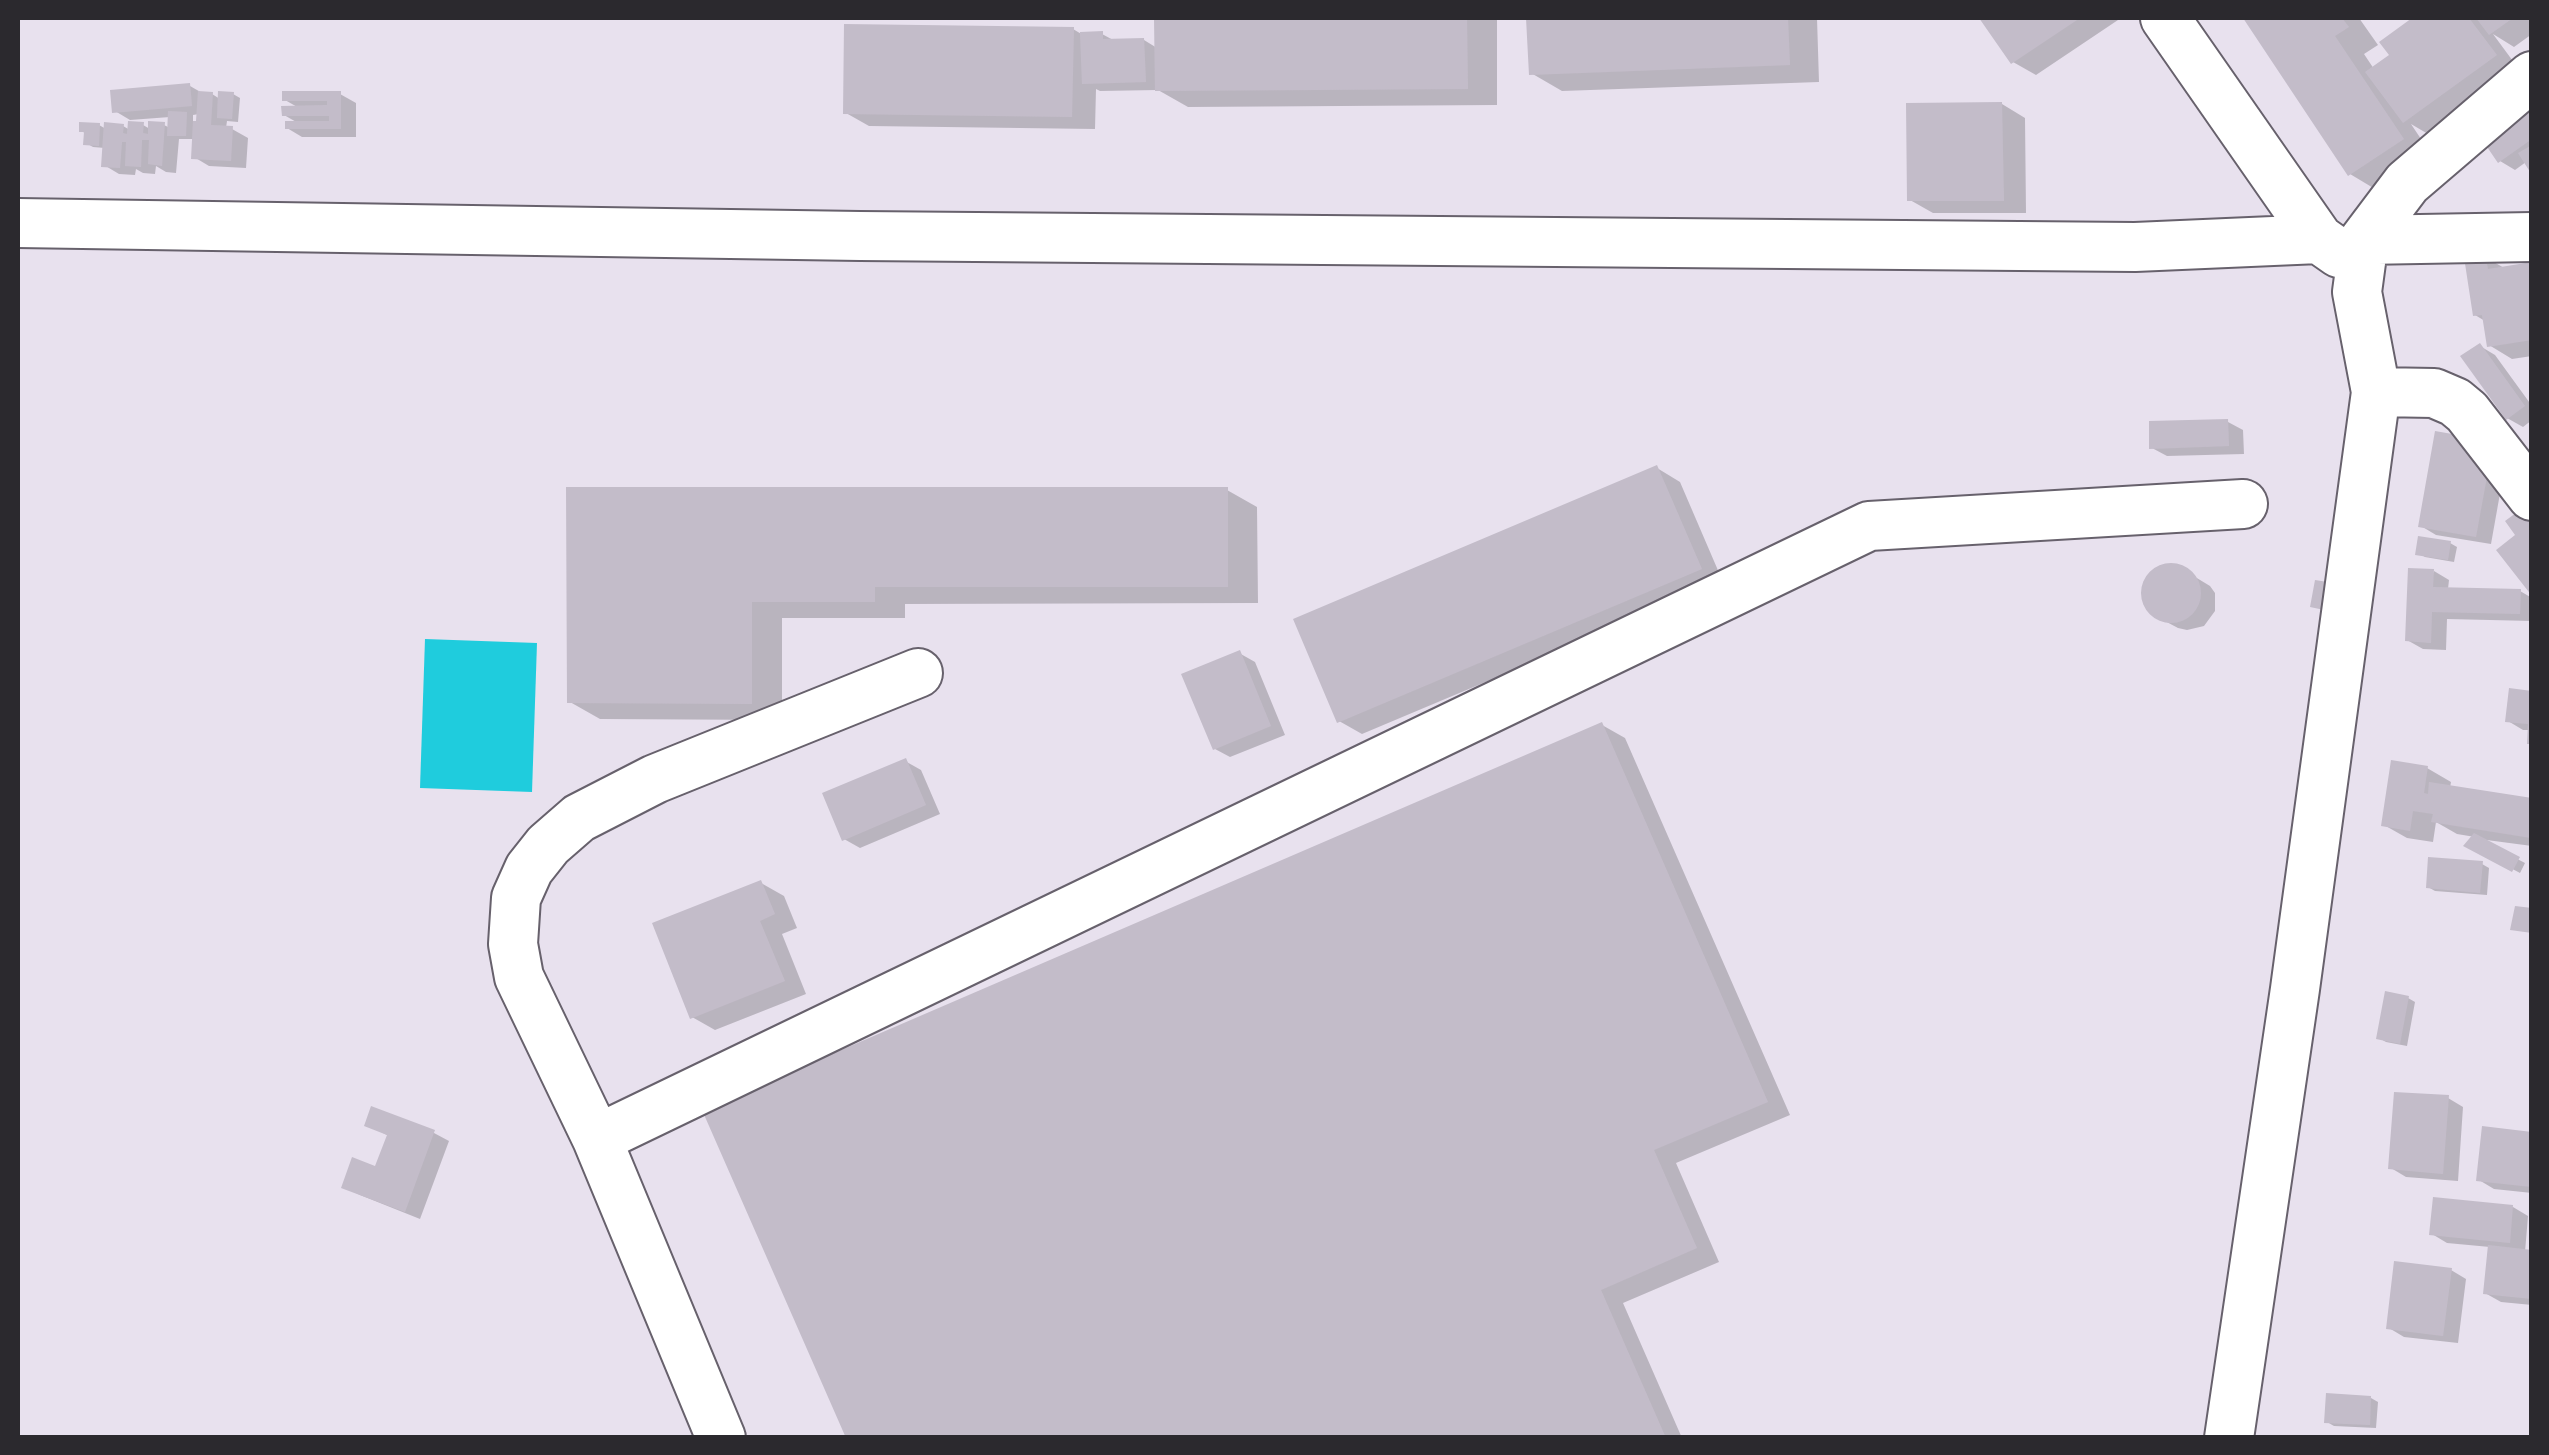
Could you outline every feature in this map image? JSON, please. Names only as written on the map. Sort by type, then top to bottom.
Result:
[{"type":"street","points":[[2165,18],[2347,248],[2376,392],[2295,989],[2228,1438]]},
{"type":"street","points":[[2347,248],[2406,183],[2532,76]]},
{"type":"street","points":[[18,222],[900,237],[2135,247],[2347,248],[2532,237]]},
{"type":"street","points":[[2376,392],[2434,393],[2455,402],[2532,496]]},
{"type":"street","points":[[596,1139],[1869,526],[2243,504]]},
{"type":"street","points":[[721,1438],[596,1139],[519,977],[513,944],[516,898],[529,869],[548,845],[579,818],[655,778],[918,674]]},
{"type":"water","points":[[425,639],[537,643],[532,792],[420,788]]},
{"type":"building","points":[[1154,18],[1467,18],[1468,89],[1155,91]]},
{"type":"building","points":[[1526,18],[1788,18],[1790,65],[1529,75]]},
{"type":"building","points":[[1979,18],[2080,18],[2011,64]]},
{"type":"building","points":[[2243,18],[2342,18],[2349,27],[2335,36],[2404,139],[2348,176]]},
{"type":"building","points":[[2412,18],[2469,18],[2497,55],[2403,123],[2365,72],[2389,55],[2379,42]]},
{"type":"building","points":[[2476,18],[2513,18],[2489,35]]},
{"type":"building","points":[[844,24],[1074,27],[1072,117],[843,114]]},
{"type":"building","points":[[1103,31],[1103,39],[1144,38],[1146,82],[1082,84],[1080,32]]},
{"type":"building","points":[[190,83],[192,106],[112,113],[110,90]]},
{"type":"building","points":[[198,91],[213,92],[211,125],[233,126],[231,161],[191,159]]},
{"type":"building","points":[[218,91],[234,92],[232,119],[217,118]]},
{"type":"building","points":[[282,91],[341,91],[341,129],[285,129],[285,121],[329,121],[329,116],[282,116],[281,106],[327,105],[327,101],[282,101]]},
{"type":"building","points":[[2002,102],[2004,201],[1907,201],[1906,103]]},
{"type":"building","points":[[2532,107],[2532,139],[2498,163],[2483,141]]},
{"type":"building","points":[[168,111],[187,112],[186,136],[167,136]]},
{"type":"building","points":[[128,121],[144,122],[143,133],[148,134],[148,121],[165,122],[162,166],[148,164],[149,140],[142,140],[141,167],[125,166],[126,142],[122,142],[120,168],[101,167],[104,122],[124,124],[123,133],[127,134]]},
{"type":"building","points":[[79,122],[100,123],[99,146],[83,145],[84,132],[79,132]]},
{"type":"building","points":[[2532,145],[2532,175],[2518,153]]},
{"type":"building","points":[[2485,254],[2488,269],[2532,262],[2532,340],[2487,347],[2482,315],[2473,316],[2464,257]]},
{"type":"building","points":[[2480,343],[2525,406],[2506,420],[2460,356]]},
{"type":"building","points":[[2228,419],[2229,446],[2149,449],[2149,421]]},
{"type":"building","points":[[2435,431],[2481,439],[2490,460],[2476,537],[2418,527]]},
{"type":"building","points":[[1657,465],[1702,569],[1337,723],[1293,619]]},
{"type":"building","points":[[566,487],[1228,487],[1228,587],[875,587],[875,602],[752,602],[752,704],[567,703]]},
{"type":"building","points":[[2524,507],[2532,517],[2532,596],[2496,550],[2515,535],[2505,521]]},
{"type":"building","points":[[2418,536],[2451,541],[2448,560],[2415,555]]},
{"type":"building","points":[[2171,563],[2192,572],[2201,593],[2192,614],[2171,623],[2150,614],[2141,593],[2150,572]]},
{"type":"building","points":[[2408,568],[2434,569],[2433,587],[2521,589],[2520,614],[2432,612],[2431,643],[2405,641]]},
{"type":"building","points":[[2315,580],[2334,583],[2329,611],[2310,607]]},
{"type":"building","points":[[1240,650],[1271,726],[1213,750],[1181,674]]},
{"type":"building","points":[[2509,688],[2532,691],[2532,744],[2527,744],[2528,724],[2505,722]]},
{"type":"building","points":[[1602,722],[1768,1102],[1654,1150],[1697,1248],[1601,1290],[1666,1438],[846,1438],[702,1110]]},
{"type":"building","points":[[906,758],[926,805],[842,841],[822,793]]},
{"type":"building","points":[[2391,760],[2428,766],[2424,793],[2428,794],[2429,782],[2532,798],[2531,838],[2431,822],[2433,814],[2413,811],[2410,831],[2381,826]]},
{"type":"building","points":[[2474,833],[2520,857],[2512,872],[2463,846]]},
{"type":"building","points":[[2428,857],[2483,861],[2480,893],[2426,888]]},
{"type":"building","points":[[761,880],[775,914],[760,921],[785,981],[690,1019],[652,923]]},
{"type":"building","points":[[2515,906],[2532,908],[2532,933],[2510,930]]},
{"type":"building","points":[[2385,991],[2409,996],[2400,1044],[2376,1039]]},
{"type":"building","points":[[2394,1092],[2449,1095],[2443,1174],[2388,1169]]},
{"type":"building","points":[[371,1106],[435,1130],[405,1212],[341,1188],[352,1157],[375,1166],[387,1135],[364,1126]]},
{"type":"building","points":[[2482,1126],[2532,1132],[2532,1187],[2476,1181]]},
{"type":"building","points":[[2433,1197],[2513,1205],[2510,1243],[2429,1235]]},
{"type":"building","points":[[2488,1245],[2532,1250],[2532,1299],[2483,1294]]},
{"type":"building","points":[[2394,1261],[2452,1268],[2443,1336],[2386,1329]]},
{"type":"building","points":[[2326,1393],[2371,1396],[2370,1425],[2324,1423]]}]
